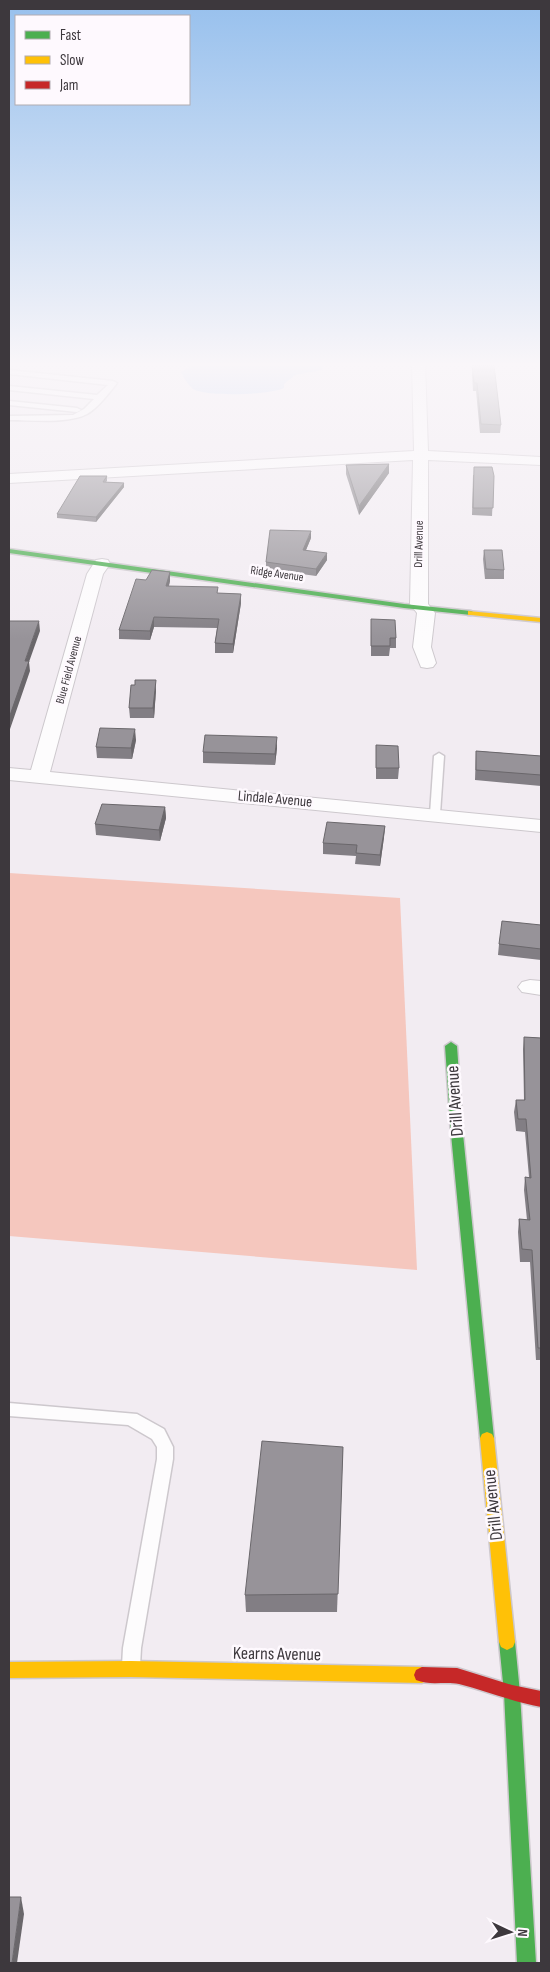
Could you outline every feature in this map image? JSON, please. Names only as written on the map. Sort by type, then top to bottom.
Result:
[{"type":"street","points":[[9,479],[421,455]]},
{"type":"street","name":"Drill Avenue","points":[[421,455],[419,604],[426,613],[422,647],[427,663]]},
{"type":"street","points":[[422,455],[541,461]]},
{"type":"street","name":"Ridge Avenue","points":[[9,550],[422,608],[541,620]]},
{"type":"street","name":"Blue Field Avenue","points":[[39,777],[95,574],[102,564]]},
{"type":"street","name":"Lindale Avenue","points":[[9,774],[435,814],[541,826]]},
{"type":"street","name":"Drill Avenue","points":[[451,1046],[457,1134],[512,1693],[527,1963]]},
{"type":"street","name":"Kearns Avenue","points":[[9,1670],[131,1669],[457,1676],[512,1693],[541,1699]]},
{"type":"lane","points":[[435,814],[439,756]]},
{"type":"lane","points":[[9,1409],[131,1419],[158,1434],[165,1447],[165,1459],[134,1638],[131,1669]]},
{"type":"shaded area","points":[[9,873],[400,898],[417,1270],[9,1236]]},
{"type":"building","points":[[389,464],[359,506],[346,465]]},
{"type":"building","points":[[474,467],[492,467],[494,476],[493,508],[473,508]]},
{"type":"building","points":[[80,476],[107,476],[103,482],[124,483],[96,517],[57,514]]},
{"type":"building","points":[[270,530],[311,531],[303,550],[327,553],[316,569],[266,562]]},
{"type":"building","points":[[484,550],[502,550],[504,570],[486,569]]},
{"type":"building","points":[[152,570],[170,572],[166,586],[218,587],[217,593],[241,594],[233,644],[215,643],[219,619],[154,617],[150,631],[119,630],[136,579],[146,580]]},
{"type":"building","points":[[371,619],[395,620],[396,638],[390,638],[390,646],[371,646]]},
{"type":"building","points":[[9,621],[39,621],[25,661],[29,661],[9,718]]},
{"type":"building","points":[[135,680],[156,680],[153,708],[129,708],[131,685],[135,685]]},
{"type":"building","points":[[100,728],[135,729],[131,748],[96,747]]},
{"type":"building","points":[[205,735],[277,737],[275,754],[203,752]]},
{"type":"building","points":[[376,745],[398,746],[399,768],[376,768]]},
{"type":"building","points":[[476,751],[541,756],[541,775],[476,770]]},
{"type":"building","points":[[102,804],[165,807],[159,830],[95,824]]},
{"type":"building","points":[[327,822],[385,826],[380,855],[356,853],[357,845],[323,843]]},
{"type":"building","points":[[502,921],[541,925],[541,949],[499,944]]},
{"type":"building","points":[[524,1037],[541,1038],[541,1348],[538,1348],[532,1250],[522,1249],[519,1219],[530,1220],[525,1177],[531,1178],[526,1119],[518,1119],[516,1100],[525,1100]]},
{"type":"building","points":[[262,1441],[343,1447],[338,1594],[245,1595]]},
{"type":"building","points":[[9,1897],[21,1897],[12,1963],[9,1963]]},
{"type":"traffic: fast","points":[[9,551],[404,606],[471,613]]},
{"type":"traffic: fast","points":[[451,1046],[457,1134],[487,1438]]},
{"type":"traffic: fast","points":[[507,1642],[512,1693],[527,1963]]},
{"type":"traffic: slow","points":[[471,613],[541,620]]},
{"type":"traffic: slow","points":[[487,1438],[507,1642]]},
{"type":"traffic: slow","points":[[9,1670],[131,1669],[422,1675]]},
{"type":"traffic: jam","points":[[422,1675],[457,1676],[512,1693],[541,1699]]}]
